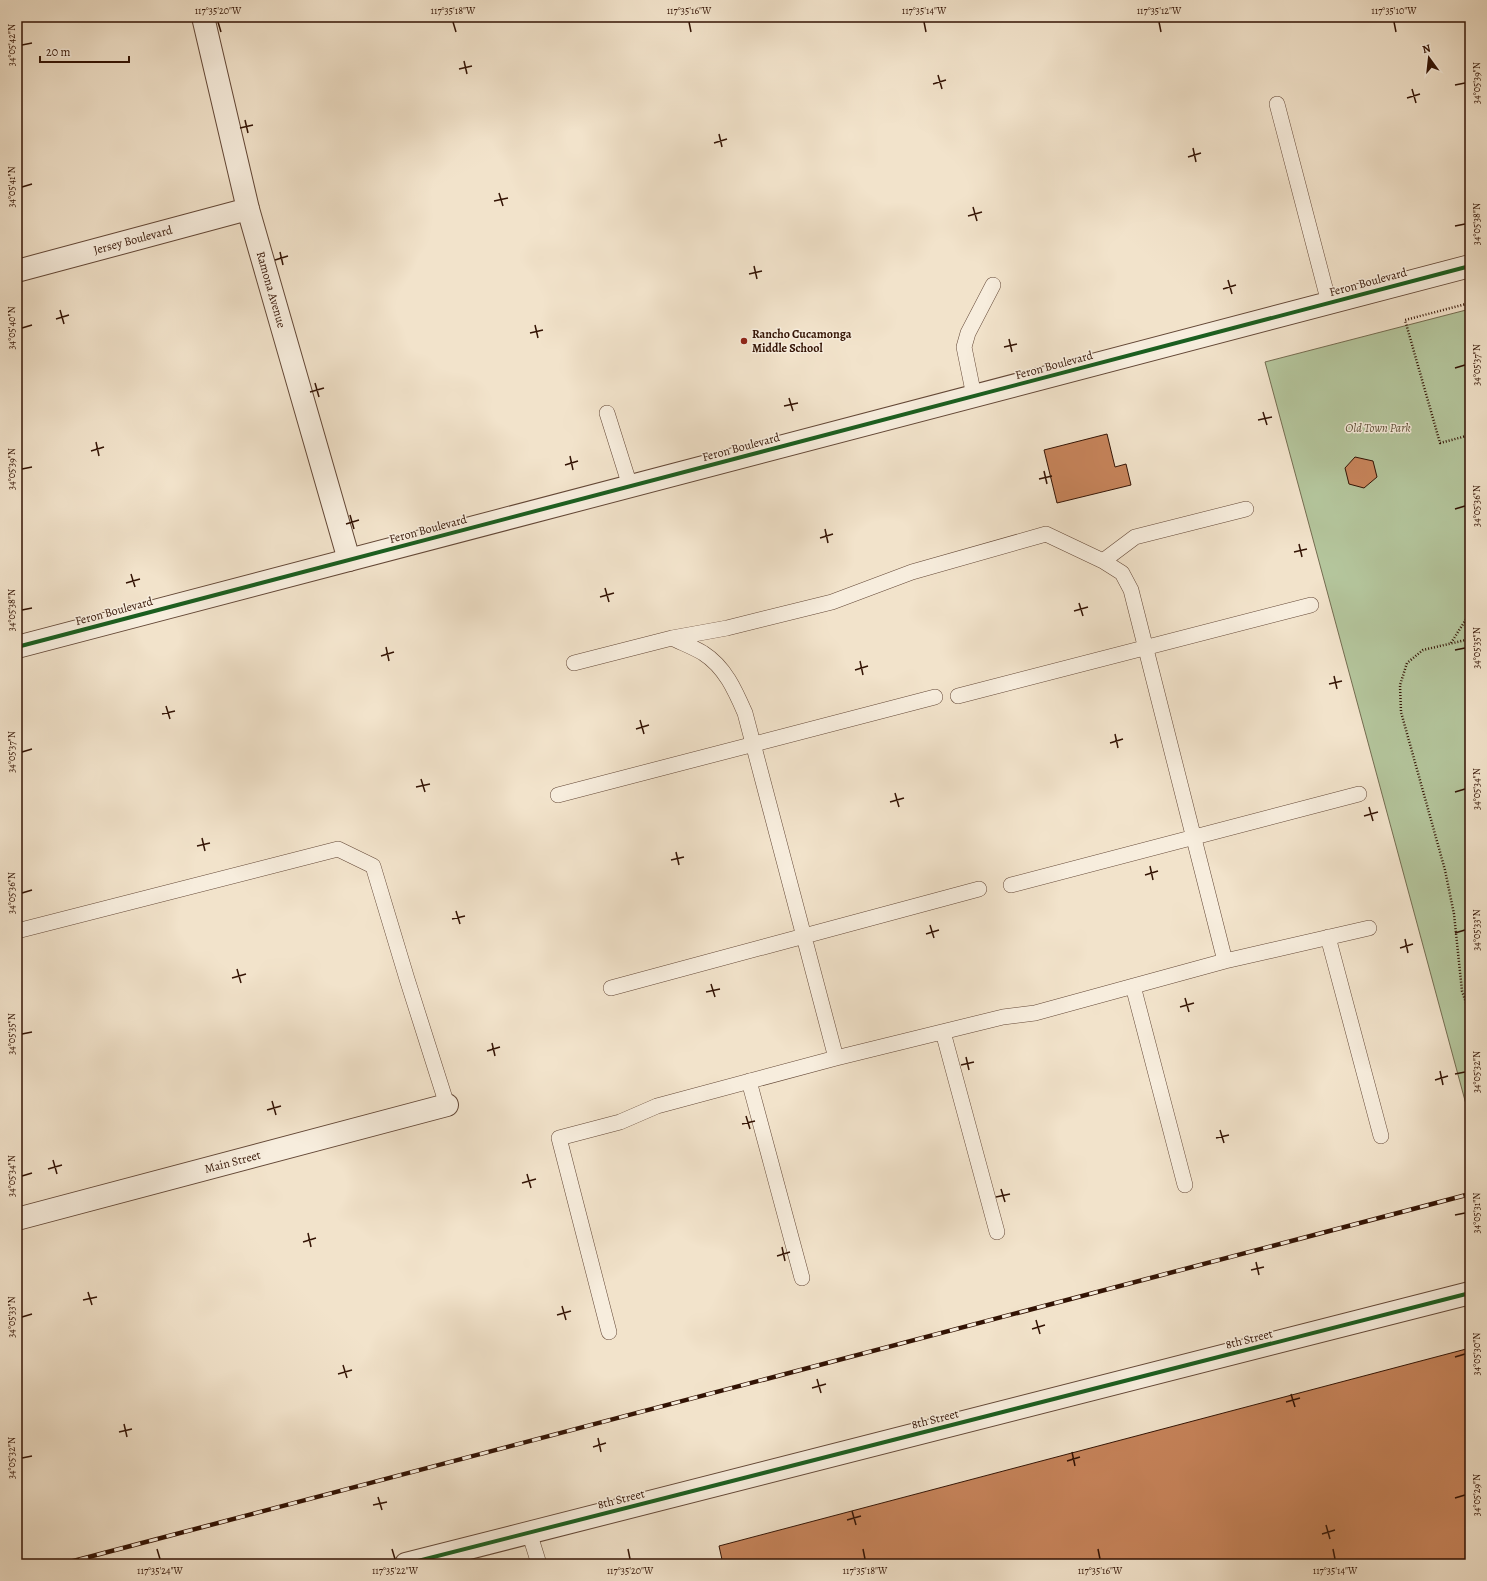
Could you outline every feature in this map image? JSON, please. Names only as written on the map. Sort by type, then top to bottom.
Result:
[{"type":"street","name":"Ramona Avenue","points":[[203,17],[248,209],[349,560]]},
{"type":"street","name":"Jersey Boulevard","points":[[17,271],[248,209]]},
{"type":"street","name":"Feron Boulevard","points":[[17,647],[1470,266]]},
{"type":"street","name":"Main Street","points":[[17,1219],[447,1105]]},
{"type":"street","name":"8th Street","points":[[406,1564],[1470,1293]]},
{"type":"lane","points":[[1277,104],[1329,303]]},
{"type":"lane","points":[[974,396],[964,347],[968,333],[994,286]]},
{"type":"lane","points":[[607,413],[630,486]]},
{"type":"lane","points":[[1103,561],[1135,537],[1246,509]]},
{"type":"lane","points":[[574,663],[672,638],[727,628],[832,602],[912,572],[1046,534],[1103,561],[1122,574],[1132,590],[1225,961]]},
{"type":"lane","points":[[958,696],[1311,605]]},
{"type":"lane","points":[[672,638],[703,653],[720,666],[734,688],[745,713],[836,1058]]},
{"type":"lane","points":[[558,795],[935,697]]},
{"type":"lane","points":[[1011,885],[1359,794]]},
{"type":"lane","points":[[17,931],[338,849],[373,866],[447,1105]]},
{"type":"lane","points":[[611,988],[979,889]]},
{"type":"lane","points":[[610,1332],[559,1138],[620,1122],[657,1106],[836,1058],[1003,1018],[1035,1012],[1225,961],[1369,928]]},
{"type":"lane","points":[[1328,937],[1381,1136]]},
{"type":"lane","points":[[1133,986],[1185,1186]]},
{"type":"lane","points":[[943,1032],[996,1232]]},
{"type":"lane","points":[[749,1081],[802,1278]]},
{"type":"lane","points":[[530,1532],[539,1564]]},
{"type":"path","points":[[1470,303],[1405,320],[1440,443],[1470,435]]},
{"type":"path","points":[[1450,644],[1470,613]]},
{"type":"path","points":[[1470,639],[1423,650],[1407,664],[1400,685],[1401,712],[1446,870],[1454,914],[1462,991],[1470,1014]]},
{"type":"green space","name":"Old Town Park","points":[[1470,309],[1470,1119],[1265,362]]},
{"type":"building","points":[[1107,434],[1115,467],[1126,464],[1131,485],[1057,503],[1044,450]]},
{"type":"building","points":[[1355,457],[1373,461],[1377,477],[1364,488],[1349,484],[1345,468]]},
{"type":"building","points":[[1470,1348],[1470,1564],[723,1564],[719,1546]]},
{"type":"railway","points":[[62,1564],[1470,1194]]},
{"type":"cycle path","points":[[17,647],[1470,266]]},
{"type":"cycle path","points":[[406,1564],[1470,1293]]},
{"type":"place","name":"Rancho Cucamonga Middle School","points":[[744,341]]}]
